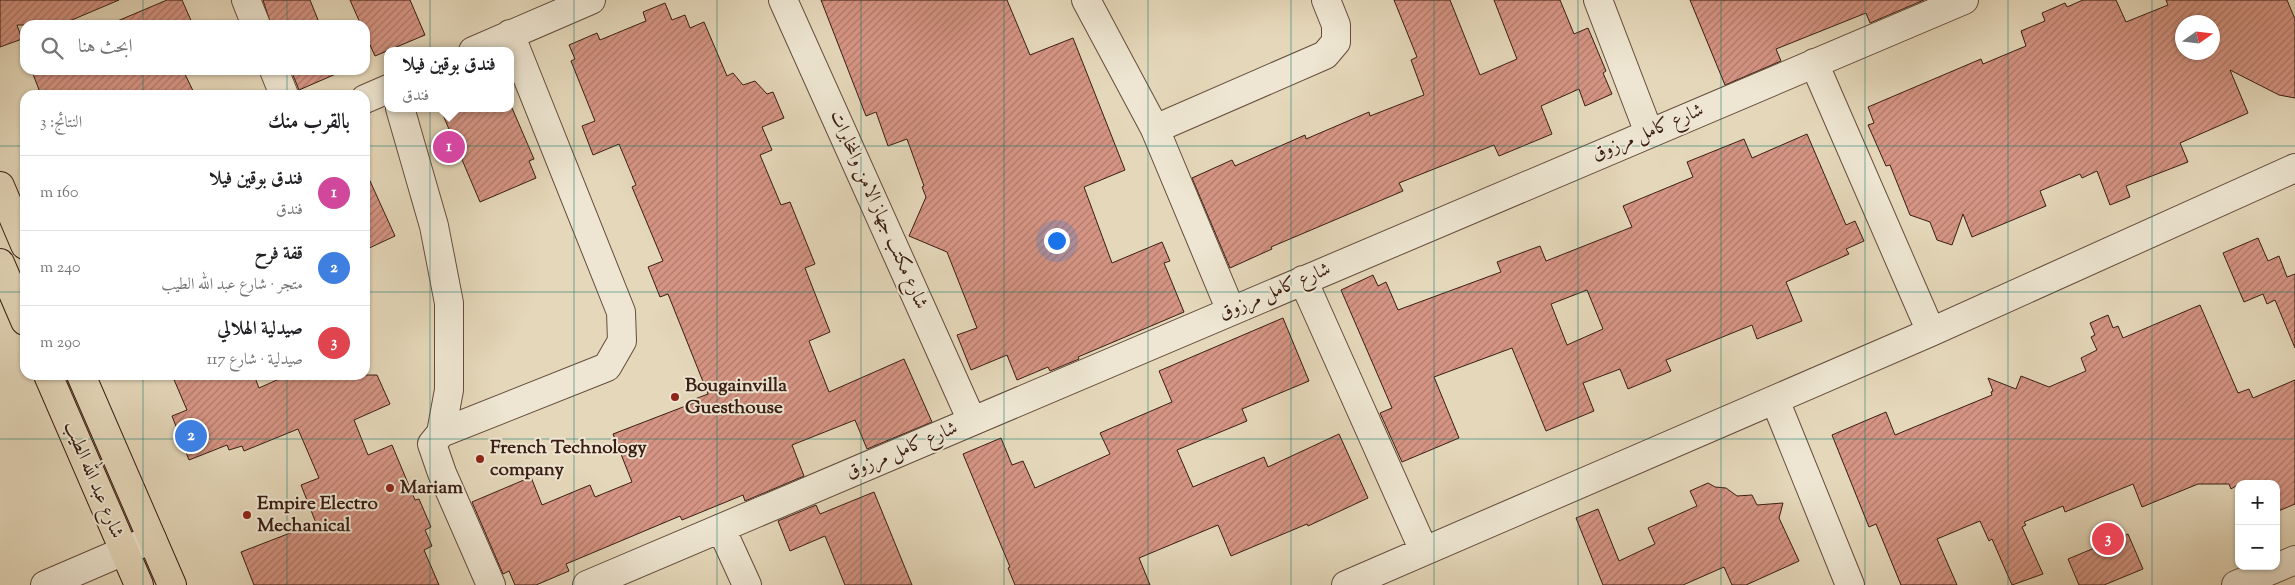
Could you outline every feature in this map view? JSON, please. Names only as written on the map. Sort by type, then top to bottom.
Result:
[{"type":"main road","points":[[0,186],[20,232]]},
{"type":"main road","points":[[0,263],[20,309]]},
{"type":"main road","name":"شارع عبد الله الطيب","points":[[50,380],[139,585]]},
{"type":"main road","name":"شارع عبد الله الطيب","points":[[83,380],[172,585]]},
{"type":"street","points":[[246,0],[254,20]]},
{"type":"street","points":[[482,47],[591,0]]},
{"type":"street","name":"شارع مكتب جهاز الامن والمخابرات","points":[[784,0],[972,421]]},
{"type":"street","points":[[1086,0],[1155,129],[1231,311]]},
{"type":"street","points":[[1155,129],[1325,55],[1336,42],[1336,25],[1326,0]]},
{"type":"street","points":[[1598,0],[1649,133]]},
{"type":"street","name":"شارع كامل مرزوق","points":[[587,585],[1814,63],[1915,9],[1964,0]]},
{"type":"street","points":[[441,433],[607,367],[622,341],[621,312],[510,34]]},
{"type":"street","points":[[1814,63],[1931,332]]},
{"type":"street","points":[[276,75],[282,90]]},
{"type":"street","points":[[370,97],[384,91]]},
{"type":"street","points":[[401,112],[434,226],[449,303],[449,390],[441,433],[432,444],[491,585]]},
{"type":"street","points":[[1346,585],[1931,332],[2295,168]]},
{"type":"street","points":[[1304,280],[1424,551]]},
{"type":"street","points":[[1775,400],[1850,585]]},
{"type":"street","points":[[722,528],[746,585]]},
{"type":"street","points":[[45,585],[152,539]]},
{"type":"street","points":[[2236,585],[2295,560]]},
{"type":"building","points":[[0,0],[119,0],[72,20],[20,20],[20,25],[17,25],[20,40],[0,47]]},
{"type":"building","points":[[167,0],[182,0],[191,20],[120,20]]},
{"type":"building","points":[[263,0],[310,0],[318,20],[269,20]]},
{"type":"building","points":[[350,0],[410,0],[425,35],[396,47],[384,47],[384,52],[375,56],[370,45],[370,20],[359,20]]},
{"type":"building","points":[[821,0],[1007,0],[1030,55],[1073,38],[1125,170],[1084,187],[1112,263],[1162,242],[1170,261],[1164,263],[1184,312],[1078,357],[1079,359],[1050,371],[1048,367],[1017,380],[1007,355],[971,370],[957,335],[977,328],[947,252],[909,236],[926,197],[922,187],[924,186],[907,139],[888,146],[876,112],[866,116]]},
{"type":"building","points":[[1394,0],[1450,0],[1480,75],[1517,59],[1494,0],[1560,0],[1574,34],[1588,28],[1606,71],[1603,73],[1612,94],[1585,106],[1579,89],[1541,106],[1552,134],[1499,156],[1494,145],[1399,183],[1403,191],[1271,247],[1272,249],[1230,268],[1192,178],[1232,160],[1235,166],[1305,135],[1306,139],[1369,112],[1370,116],[1424,95],[1411,60],[1417,57]]},
{"type":"building","points":[[1690,0],[1924,0],[1870,23],[1866,13],[1776,49],[1781,61],[1725,85]]},
{"type":"building","points":[[2083,0],[2116,0],[2126,22],[2168,5],[2166,0],[2287,0],[2295,19],[2295,98],[2279,95],[2230,70],[2248,113],[2180,143],[2188,162],[2126,186],[2130,197],[2110,205],[2097,171],[2082,178],[2080,174],[2040,191],[2046,206],[1972,237],[1963,214],[1952,245],[1937,240],[1930,222],[1910,215],[1890,165],[1886,166],[1868,125],[1874,123],[1868,107],[1981,59],[1983,64],[2026,46],[2021,31],[2045,21],[2042,13],[2065,3],[2067,7]]},
{"type":"building","points":[[665,3],[672,20],[685,15],[690,28],[704,22],[727,76],[733,73],[743,85],[755,81],[767,94],[773,92],[784,118],[762,127],[772,150],[760,155],[781,205],[790,202],[815,264],[805,268],[830,332],[809,341],[829,392],[904,359],[932,422],[867,449],[855,420],[792,445],[804,476],[745,501],[743,495],[682,520],[680,516],[566,564],[569,571],[536,585],[515,585],[509,571],[503,574],[472,502],[531,477],[542,505],[590,485],[595,497],[632,482],[613,434],[696,402],[695,399],[708,394],[668,294],[660,297],[648,267],[663,261],[632,187],[636,185],[619,144],[593,155],[582,126],[595,121],[571,61],[575,59],[569,45],[597,33],[600,40],[646,21],[643,12]]},
{"type":"building","points":[[33,75],[185,75],[193,90],[39,90]]},
{"type":"building","points":[[293,75],[334,75],[299,90]]},
{"type":"building","points":[[442,112],[514,112],[534,159],[529,161],[536,178],[480,202]]},
{"type":"building","points":[[1807,134],[1846,225],[1855,221],[1864,241],[1846,249],[1849,254],[1786,282],[1802,321],[1757,339],[1752,325],[1666,360],[1671,371],[1628,389],[1620,369],[1583,383],[1594,411],[1546,431],[1512,348],[1434,377],[1459,438],[1402,462],[1380,413],[1392,408],[1341,290],[1373,275],[1378,286],[1386,282],[1398,310],[1501,272],[1497,262],[1540,246],[1546,261],[1632,227],[1623,206],[1693,177],[1687,162],[1744,139],[1752,158]],"holes":[[[1587,290],[1603,329],[1567,345],[1551,304]]]},
{"type":"building","points":[[370,181],[395,236],[370,248]]},
{"type":"building","points":[[2258,238],[2268,261],[2279,256],[2287,277],[2295,274],[2295,348],[2275,300],[2267,304],[2263,294],[2244,302],[2223,253]]},
{"type":"building","points":[[2200,305],[2238,393],[2249,389],[2253,398],[2295,380],[2295,504],[2280,510],[2280,480],[2235,480],[2235,486],[2231,489],[2229,484],[2198,484],[2142,507],[2133,484],[2065,512],[2063,506],[2024,522],[2026,525],[2022,527],[2043,574],[2012,585],[1992,539],[1989,541],[1980,521],[1937,539],[1957,585],[1901,585],[1876,524],[1869,527],[1832,435],[1886,412],[1895,435],[1992,395],[1991,392],[1993,391],[1988,378],[2016,389],[2021,376],[2049,387],[2086,371],[2081,358],[2097,350],[2091,337],[2095,335],[2090,323],[2108,315],[2113,328],[2118,326],[2123,338]]},
{"type":"building","points":[[1283,318],[1309,381],[1242,409],[1247,421],[1177,450],[1193,487],[1264,457],[1268,467],[1339,434],[1368,498],[1308,526],[1307,524],[1231,556],[1218,525],[1139,558],[1150,585],[1015,585],[1008,568],[1010,567],[963,454],[1001,438],[1012,465],[1023,461],[1035,488],[1110,454],[1100,433],[1172,402],[1159,371]]},
{"type":"building","points":[[370,375],[377,375],[390,404],[354,420],[368,455],[392,445],[415,500],[419,499],[431,527],[425,530],[432,546],[424,550],[439,585],[254,585],[241,552],[316,523],[301,485],[319,478],[298,429],[244,451],[242,446],[229,450],[227,445],[189,460],[172,416],[187,410],[174,380],[256,380],[259,388],[277,380],[370,380]]},
{"type":"building","points":[[1708,483],[1715,487],[1726,488],[1737,496],[1752,495],[1757,505],[1783,503],[1779,518],[1799,561],[1746,585],[1732,585],[1724,567],[1683,585],[1603,585],[1576,518],[1598,509],[1619,561],[1655,544],[1648,528],[1697,506],[1690,491]]},
{"type":"building","points":[[874,492],[912,585],[845,585],[825,536],[790,551],[778,521],[816,505],[820,514]]},
{"type":"building","points":[[2128,534],[2143,569],[2104,585],[2079,585],[2068,559]]},
{"type":"place","name":"فندق بوقين فيلا","points":[[449,147]]},
{"type":"place","name":"Bougainvilla Guesthouse","points":[[675,397]]},
{"type":"place","name":"قفة فرح","points":[[191,436]]},
{"type":"place","name":"French Technology company","points":[[480,459]]},
{"type":"place","name":"Mariam","points":[[390,488]]},
{"type":"place","name":"Empire Electro Mechanical","points":[[247,515]]},
{"type":"place","name":"صيدلية الهلالي","points":[[2108,539]]}]
